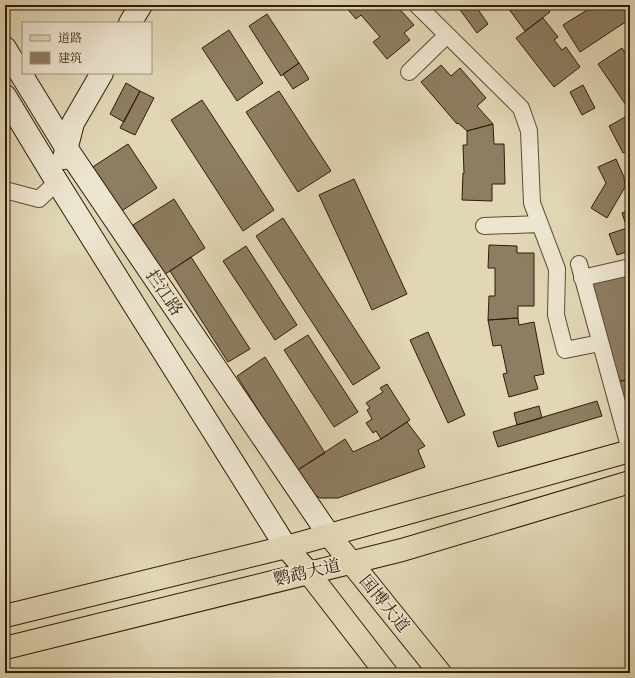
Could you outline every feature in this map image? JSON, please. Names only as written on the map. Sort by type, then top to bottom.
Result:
[{"type":"main road","points":[[131,22],[141,5]]},
{"type":"main road","name":"拦江路","points":[[5,48],[66,149],[329,535]]},
{"type":"main road","points":[[58,182],[73,123],[101,74]]},
{"type":"main road","name":"拦江路","points":[[5,96],[286,547]]},
{"type":"main road","name":"鹦鹉大道","points":[[5,616],[286,547],[630,450]]},
{"type":"main road","name":"鹦鹉大道","points":[[5,648],[410,548],[630,482]]},
{"type":"main road","name":"国博大道","points":[[329,535],[440,673]]},
{"type":"main road","points":[[286,547],[308,572],[386,673]]},
{"type":"street","points":[[417,5],[521,108],[529,131],[532,203],[557,268],[556,315],[565,350],[600,343]]},
{"type":"street","points":[[409,72],[447,34]]},
{"type":"street","points":[[5,190],[39,199],[58,182]]},
{"type":"street","points":[[484,226],[540,224]]},
{"type":"street","points":[[630,267],[581,271],[630,450]]},
{"type":"building","points":[[344,5],[396,5],[414,25],[404,33],[410,40],[387,59],[373,42],[380,37],[361,15],[356,19]]},
{"type":"building","points":[[461,5],[475,5],[488,24],[477,33],[458,7]]},
{"type":"building","points":[[506,5],[545,5],[550,12],[525,31]]},
{"type":"building","points":[[595,5],[630,5],[630,19],[580,52],[563,25]]},
{"type":"building","points":[[267,14],[299,63],[281,76],[249,26]]},
{"type":"building","points":[[543,18],[558,37],[554,40],[562,50],[566,47],[580,67],[554,87],[516,38]]},
{"type":"building","points":[[229,30],[263,83],[237,101],[202,48]]},
{"type":"building","points":[[622,48],[630,61],[630,111],[598,64]]},
{"type":"building","points":[[299,63],[309,79],[293,89],[283,74]]},
{"type":"building","points":[[441,65],[451,76],[460,68],[486,98],[477,106],[493,124],[467,131],[458,123],[457,124],[421,82]]},
{"type":"building","points":[[126,83],[140,91],[124,122],[110,114]]},
{"type":"building","points":[[583,85],[595,108],[582,115],[570,92]]},
{"type":"building","points":[[140,91],[154,98],[135,135],[120,128]]},
{"type":"building","points":[[279,91],[331,171],[298,192],[246,112]]},
{"type":"building","points":[[202,100],[274,210],[243,231],[171,120]]},
{"type":"building","points":[[627,116],[630,121],[630,149],[623,153],[609,126]]},
{"type":"building","points":[[493,124],[494,144],[504,144],[505,184],[492,184],[492,201],[462,200],[464,173],[463,145],[467,145],[467,131]]},
{"type":"building","points":[[128,144],[157,188],[120,212],[91,168]]},
{"type":"building","points":[[616,159],[624,177],[625,187],[607,218],[591,208],[606,183],[598,167]]},
{"type":"building","points":[[354,179],[407,294],[372,310],[319,195]]},
{"type":"building","points":[[174,199],[205,248],[164,275],[133,225]]},
{"type":"building","points":[[630,210],[630,251],[617,255],[609,234],[627,228],[622,213]]},
{"type":"building","points":[[283,218],[380,368],[353,385],[256,236]]},
{"type":"building","points":[[489,245],[517,246],[517,253],[534,253],[534,306],[518,306],[518,318],[488,320],[489,296],[495,296],[495,268],[488,268]]},
{"type":"building","points":[[246,246],[297,325],[275,340],[223,261]]},
{"type":"building","points":[[191,257],[250,349],[228,362],[170,271]]},
{"type":"building","points":[[630,274],[630,379],[617,382],[592,284]]},
{"type":"building","points":[[518,318],[519,325],[534,322],[544,374],[534,376],[538,389],[509,397],[503,374],[507,373],[501,345],[493,346],[488,320]]},
{"type":"building","points":[[428,332],[465,415],[448,423],[410,340]]},
{"type":"building","points":[[308,335],[358,412],[334,427],[284,350]]},
{"type":"building","points":[[265,357],[325,453],[296,471],[237,376]]},
{"type":"building","points":[[630,379],[630,397],[622,399],[617,382]]},
{"type":"building","points":[[387,384],[410,420],[381,439],[376,431],[373,433],[366,423],[372,419],[367,410],[370,408],[366,403],[383,392],[380,388]]},
{"type":"building","points":[[597,401],[602,416],[498,447],[493,432]]},
{"type":"building","points":[[539,406],[542,418],[517,425],[514,413]]},
{"type":"building","points":[[407,422],[425,446],[418,450],[425,467],[338,498],[320,498],[309,492],[296,471],[345,439],[353,452],[381,439]]}]
